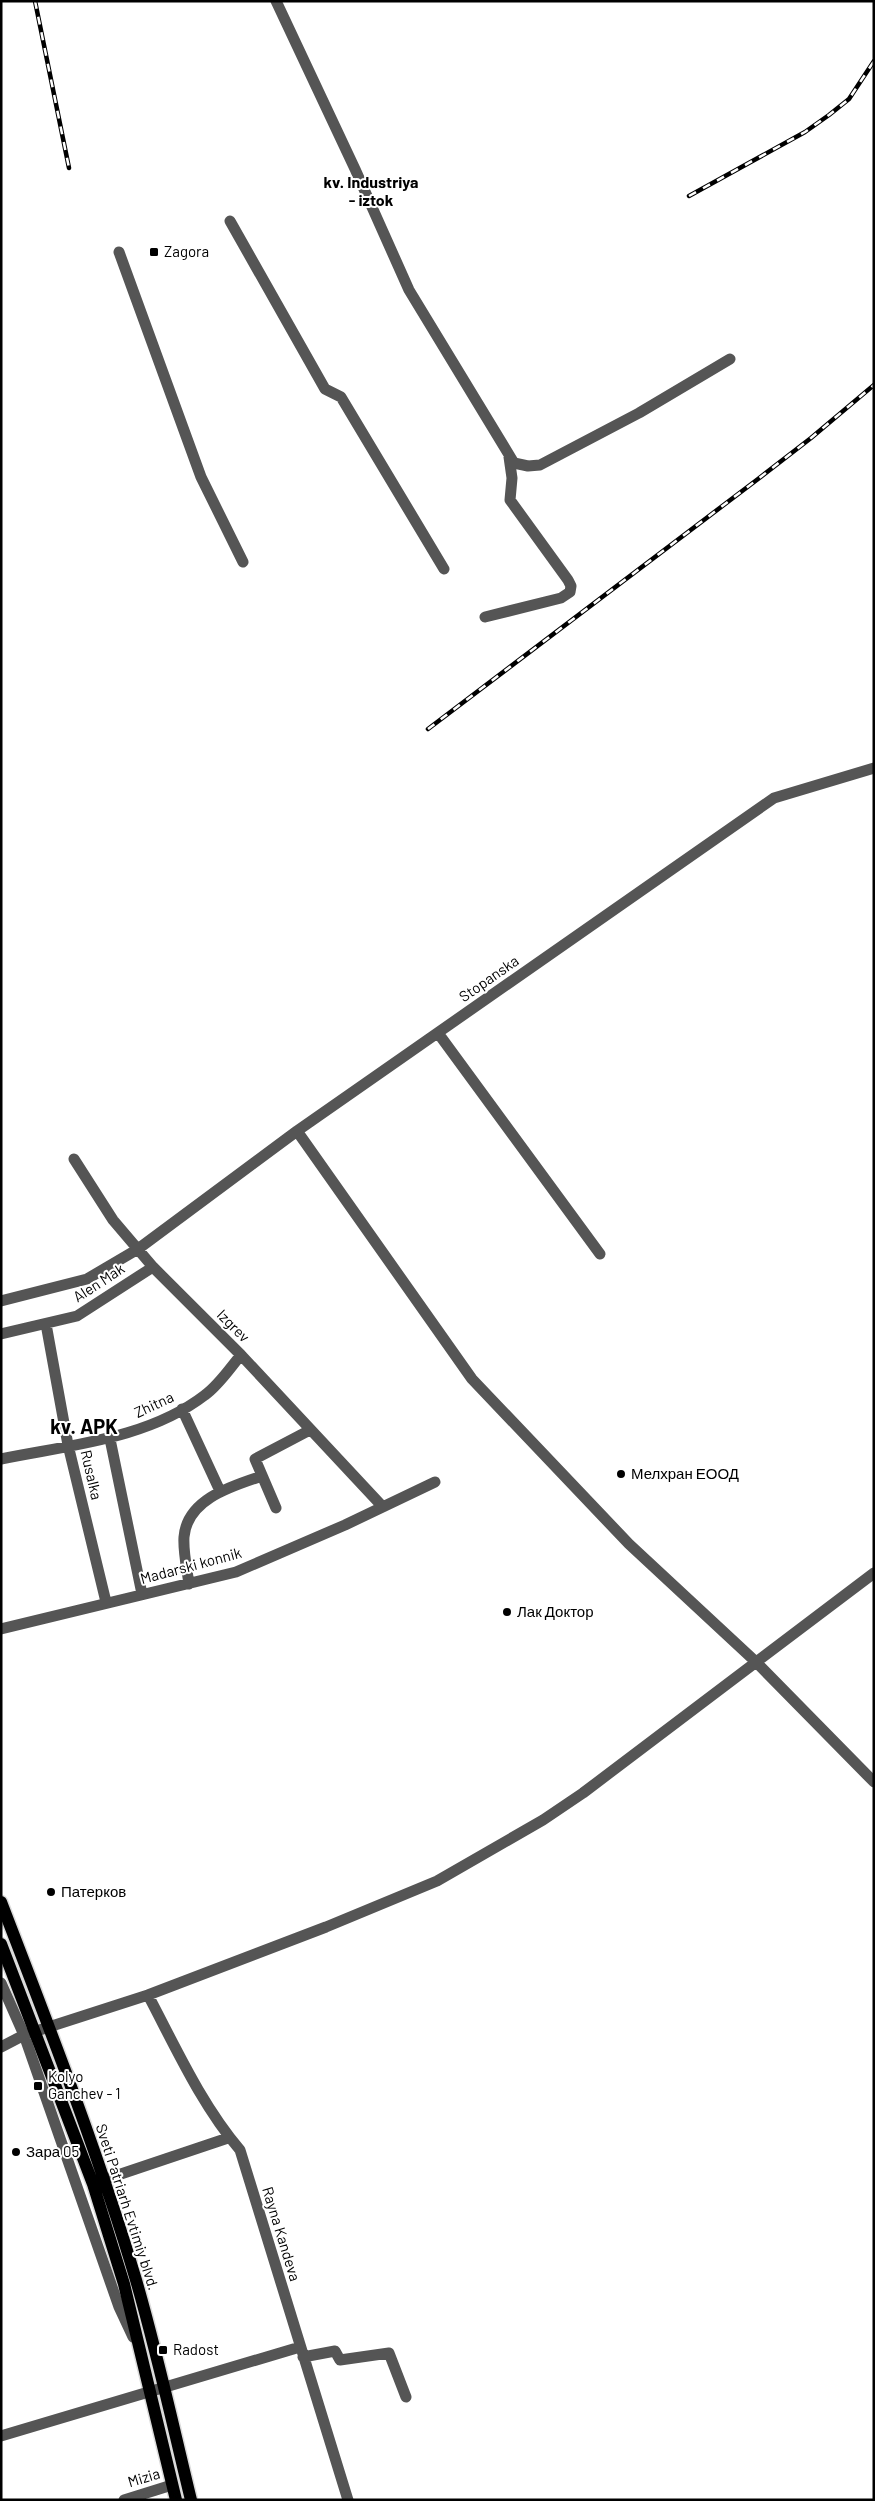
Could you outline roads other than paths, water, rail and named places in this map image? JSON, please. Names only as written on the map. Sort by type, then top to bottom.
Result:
[{"type":"main road","name":"Sveti Patriarh Evtimiy blvd.","points":[[1,1902],[49,2028],[136,2280],[191,2500]]},
{"type":"main road","name":"Sveti Patriarh Evtimiy blvd.","points":[[1,1944],[29,2033],[93,2184],[124,2284],[176,2500]]},
{"type":"street","points":[[276,1],[355,169],[409,290],[514,463],[540,465],[639,412],[730,359]]},
{"type":"street","points":[[230,221],[325,389],[341,397],[444,569]]},
{"type":"street","points":[[119,252],[201,477],[243,562]]},
{"type":"street","points":[[485,617],[561,598],[570,592],[571,586],[510,500],[512,478],[509,457]]},
{"type":"street","name":"Stopanska","points":[[1,1301],[87,1279],[138,1249],[297,1131],[774,798],[874,768]]},
{"type":"street","points":[[438,1034],[600,1254]]},
{"type":"street","points":[[297,1131],[472,1379],[629,1544],[756,1662],[874,1782]]},
{"type":"street","name":"Izgrev","points":[[74,1159],[113,1220],[153,1267],[241,1355],[382,1506]]},
{"type":"street","name":"Alen Mak","points":[[1,1334],[77,1316],[153,1267]]},
{"type":"street","name":"Rusalka","points":[[46,1324],[68,1445],[106,1602]]},
{"type":"street","name":"Zhitna","points":[[1,1459],[68,1445],[110,1439],[158,1423],[206,1395],[241,1355]]},
{"type":"street","points":[[182,1408],[220,1492]]},
{"type":"street","points":[[276,1508],[255,1459],[310,1430]]},
{"type":"street","points":[[110,1439],[142,1594]]},
{"type":"street","points":[[189,1584],[184,1537],[188,1521],[196,1509],[220,1492],[262,1476]]},
{"type":"street","name":"Madarski konnik","points":[[1,1629],[236,1572],[345,1525],[435,1482]]},
{"type":"street","points":[[1,2046],[29,2033],[148,1995],[317,1930],[437,1881],[536,1825],[575,1799],[874,1573]]},
{"type":"street","points":[[1,1983],[29,2033]]},
{"type":"street","name":"Rayna Kandeva","points":[[148,1995],[210,2112],[228,2138],[240,2150],[348,2500]]},
{"type":"street","points":[[103,2180],[228,2138]]},
{"type":"street","points":[[1,2436],[164,2386],[301,2352],[335,2351],[340,2360],[389,2353],[406,2397]]},
{"type":"street","name":"Mizia","points":[[124,2500],[172,2485]]},
{"type":"railway","points":[[35,1],[69,168]]},
{"type":"railway","points":[[689,196],[805,132],[829,115],[849,99],[874,61]]},
{"type":"railway","points":[[428,729],[758,479],[811,438],[874,385]]},
{"type":"place","name":"Zagora","points":[[154,252]]},
{"type":"place","name":"Мелхран ЕООД","points":[[621,1474]]},
{"type":"place","name":"Лак Доктор","points":[[507,1612]]},
{"type":"place","name":"Патерков","points":[[51,1892]]},
{"type":"place","name":"Kolyo Ganchev - 1","points":[[38,2086]]},
{"type":"place","name":"Зара 05","points":[[16,2152]]},
{"type":"place","name":"Radost","points":[[163,2350]]},
{"type":"district","name":"kv. Industriya - iztok","points":[[371,191]]},
{"type":"district","name":"kv. APK","points":[[84,1427]]}]
